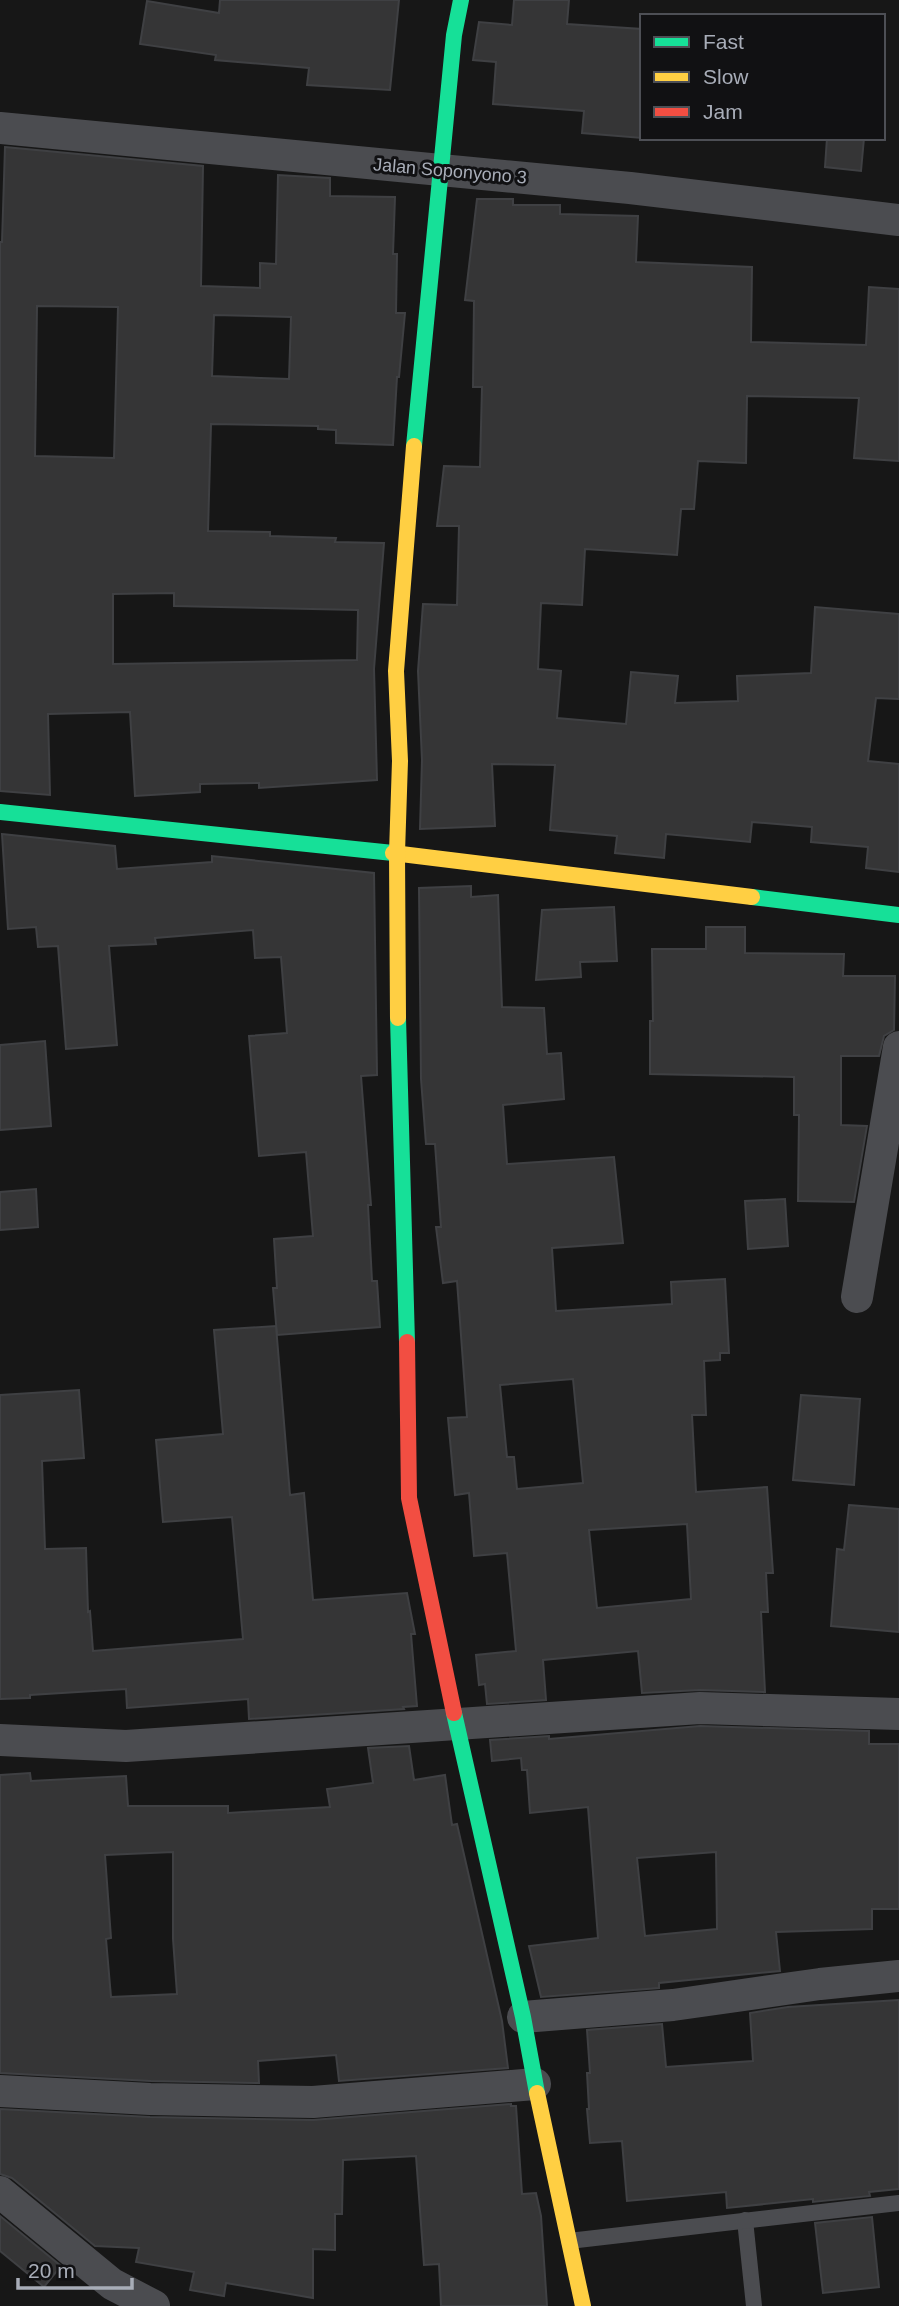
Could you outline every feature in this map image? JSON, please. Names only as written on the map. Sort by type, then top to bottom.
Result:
[{"type":"street","points":[[461,0],[454,35],[440,170],[396,671],[400,761],[397,853],[399,1101],[409,1498],[456,1723],[523,2017],[583,2306]]},
{"type":"street","name":"Jalan Soponyono 3","points":[[0,128],[630,188],[899,220]]},
{"type":"street","points":[[0,812],[397,853],[899,915]]},
{"type":"street","points":[[857,1297],[899,1047]]},
{"type":"street","points":[[0,1741],[126,1746],[700,1708],[899,1714]]},
{"type":"street","points":[[523,2017],[673,2005],[820,1984],[899,1976]]},
{"type":"street","points":[[0,2091],[150,2099],[313,2102],[535,2084]]},
{"type":"street","points":[[0,2192],[112,2284],[154,2306]]},
{"type":"lane","points":[[569,2242],[899,2203]]},
{"type":"lane","points":[[745,2220],[754,2306]]},
{"type":"building","points":[[220,0],[399,0],[390,90],[307,85],[309,68],[215,60],[216,55],[140,44],[147,1],[219,13]]},
{"type":"building","points":[[514,0],[569,0],[567,24],[640,29],[640,138],[582,133],[584,111],[493,104],[496,62],[473,60],[479,22],[512,25]]},
{"type":"building","points":[[827,140],[864,140],[861,171],[825,167]]},
{"type":"building","points":[[5,147],[203,166],[201,286],[260,288],[260,263],[276,264],[278,175],[330,178],[330,196],[395,197],[393,254],[397,254],[396,313],[405,313],[397,377],[393,445],[336,443],[336,430],[318,429],[318,426],[211,424],[208,531],[270,532],[270,536],[384,543],[374,669],[377,780],[259,788],[259,783],[200,784],[200,792],[135,796],[130,712],[48,714],[50,795],[0,791],[2,242]],"holes":[[[37,306],[118,307],[114,458],[35,456]],[[214,315],[291,317],[289,379],[212,376]],[[174,593],[174,606],[358,610],[357,660],[113,664],[113,594]]]},
{"type":"building","points":[[477,199],[513,199],[513,205],[560,205],[560,214],[638,216],[636,262],[752,267],[751,342],[866,345],[869,287],[899,289],[899,461],[854,458],[859,398],[747,396],[746,463],[698,461],[694,509],[681,509],[677,555],[585,549],[582,605],[541,603],[538,669],[561,671],[557,718],[626,724],[631,672],[678,676],[675,703],[738,701],[737,676],[811,673],[815,607],[899,614],[899,699],[876,698],[868,761],[899,764],[899,872],[866,868],[868,847],[811,842],[812,827],[752,822],[750,842],[666,834],[664,858],[615,853],[617,836],[550,830],[555,765],[492,764],[495,826],[420,829],[422,760],[418,671],[423,604],[457,605],[459,526],[437,526],[444,466],[480,467],[482,387],[473,387],[474,301],[465,300]]},
{"type":"building","points":[[2,834],[115,846],[117,869],[212,862],[212,856],[374,873],[377,1075],[361,1076],[371,1205],[368,1205],[372,1281],[377,1281],[380,1327],[277,1335],[273,1288],[277,1288],[274,1239],[313,1236],[306,1152],[259,1156],[249,1036],[287,1033],[281,957],[255,958],[253,930],[155,938],[156,944],[109,946],[117,1045],[66,1049],[58,946],[38,947],[36,927],[8,929]]},
{"type":"building","points":[[471,886],[471,897],[498,895],[502,1007],[544,1008],[547,1054],[561,1053],[564,1099],[503,1105],[507,1164],[614,1157],[623,1243],[552,1248],[556,1311],[672,1304],[671,1282],[725,1279],[729,1353],[720,1353],[720,1360],[704,1361],[706,1415],[692,1415],[696,1492],[767,1487],[773,1573],[766,1573],[768,1612],[761,1612],[765,1692],[700,1690],[642,1693],[638,1651],[543,1660],[546,1700],[487,1704],[485,1684],[479,1685],[476,1655],[516,1651],[507,1553],[474,1556],[469,1493],[455,1495],[448,1418],[467,1417],[457,1281],[443,1283],[436,1227],[441,1227],[435,1144],[426,1144],[421,1079],[419,888]],"holes":[[[573,1379],[583,1483],[517,1489],[514,1457],[507,1457],[500,1385]],[[687,1524],[691,1599],[597,1608],[589,1530]]]},
{"type":"building","points":[[614,907],[617,961],[580,962],[581,977],[536,980],[542,910]]},
{"type":"building","points":[[706,927],[745,927],[745,953],[844,954],[843,976],[895,976],[894,1030],[884,1036],[879,1056],[841,1056],[841,1125],[867,1126],[854,1202],[798,1201],[799,1115],[794,1115],[794,1077],[650,1074],[650,1021],[653,1021],[652,949],[706,949]]},
{"type":"building","points":[[45,1041],[51,1126],[0,1130],[0,1045]]},
{"type":"building","points":[[36,1189],[38,1227],[0,1230],[0,1192]]},
{"type":"building","points":[[785,1199],[788,1246],[748,1249],[745,1201]]},
{"type":"building","points":[[276,1326],[290,1495],[304,1493],[313,1600],[407,1593],[415,1634],[411,1634],[417,1706],[249,1719],[248,1699],[127,1708],[126,1689],[0,1699],[0,1395],[79,1390],[84,1458],[42,1461],[45,1549],[86,1548],[88,1612],[90,1611],[93,1651],[243,1639],[232,1517],[163,1522],[156,1440],[223,1434],[214,1330]]},
{"type":"building","points":[[801,1395],[860,1399],[854,1485],[793,1480]]},
{"type":"building","points":[[849,1505],[899,1509],[899,1632],[831,1626],[837,1549],[844,1550]]},
{"type":"building","points":[[700,1726],[869,1731],[869,1744],[899,1744],[899,1909],[872,1909],[872,1929],[776,1932],[780,1971],[659,1983],[659,1988],[541,1997],[529,1946],[598,1938],[588,1807],[530,1813],[527,1770],[522,1770],[521,1758],[492,1761],[490,1740],[549,1736],[549,1739]],"holes":[[[716,1852],[717,1929],[645,1936],[637,1858]]]},
{"type":"building","points":[[409,1746],[414,1780],[445,1775],[452,1825],[457,1824],[502,2021],[508,2068],[339,2081],[336,2055],[258,2061],[259,2083],[151,2081],[0,2073],[0,1775],[30,1773],[31,1781],[126,1776],[128,1806],[228,1806],[228,1813],[330,1807],[327,1789],[373,1783],[368,1748]],"holes":[[[173,1852],[173,1939],[177,1994],[111,1997],[106,1939],[111,1938],[105,1855]]]},
{"type":"building","points":[[899,2000],[899,2189],[869,2192],[870,2196],[727,2208],[726,2192],[627,2201],[622,2141],[590,2143],[587,2030],[662,2024],[666,2067],[753,2061],[750,2013],[788,2007]]},
{"type":"building","points":[[511,2104],[516,2106],[522,2194],[536,2193],[541,2216],[547,2306],[441,2306],[439,2264],[424,2265],[416,2156],[343,2160],[342,2214],[335,2214],[335,2250],[313,2249],[313,2298],[226,2283],[224,2296],[190,2290],[194,2272],[136,2262],[139,2248],[95,2246],[12,2178],[0,2174],[0,2109],[150,2117],[313,2120]]},
{"type":"building","points":[[0,2216],[61,2266],[44,2287],[0,2251]]},
{"type":"building","points":[[872,2217],[879,2287],[823,2293],[815,2223]]},
{"type":"traffic: fast","points":[[414,446],[454,35],[461,0]]},
{"type":"traffic: fast","points":[[0,812],[393,853]]},
{"type":"traffic: fast","points":[[752,897],[899,915]]},
{"type":"traffic: fast","points":[[398,1018],[407,1342]]},
{"type":"traffic: fast","points":[[454,1713],[523,2017],[537,2093]]},
{"type":"traffic: slow","points":[[398,1018],[397,853],[400,761],[396,671],[414,446]]},
{"type":"traffic: slow","points":[[393,853],[752,897]]},
{"type":"traffic: slow","points":[[537,2093],[583,2306]]},
{"type":"traffic: jam","points":[[407,1342],[409,1498],[454,1713]]}]
